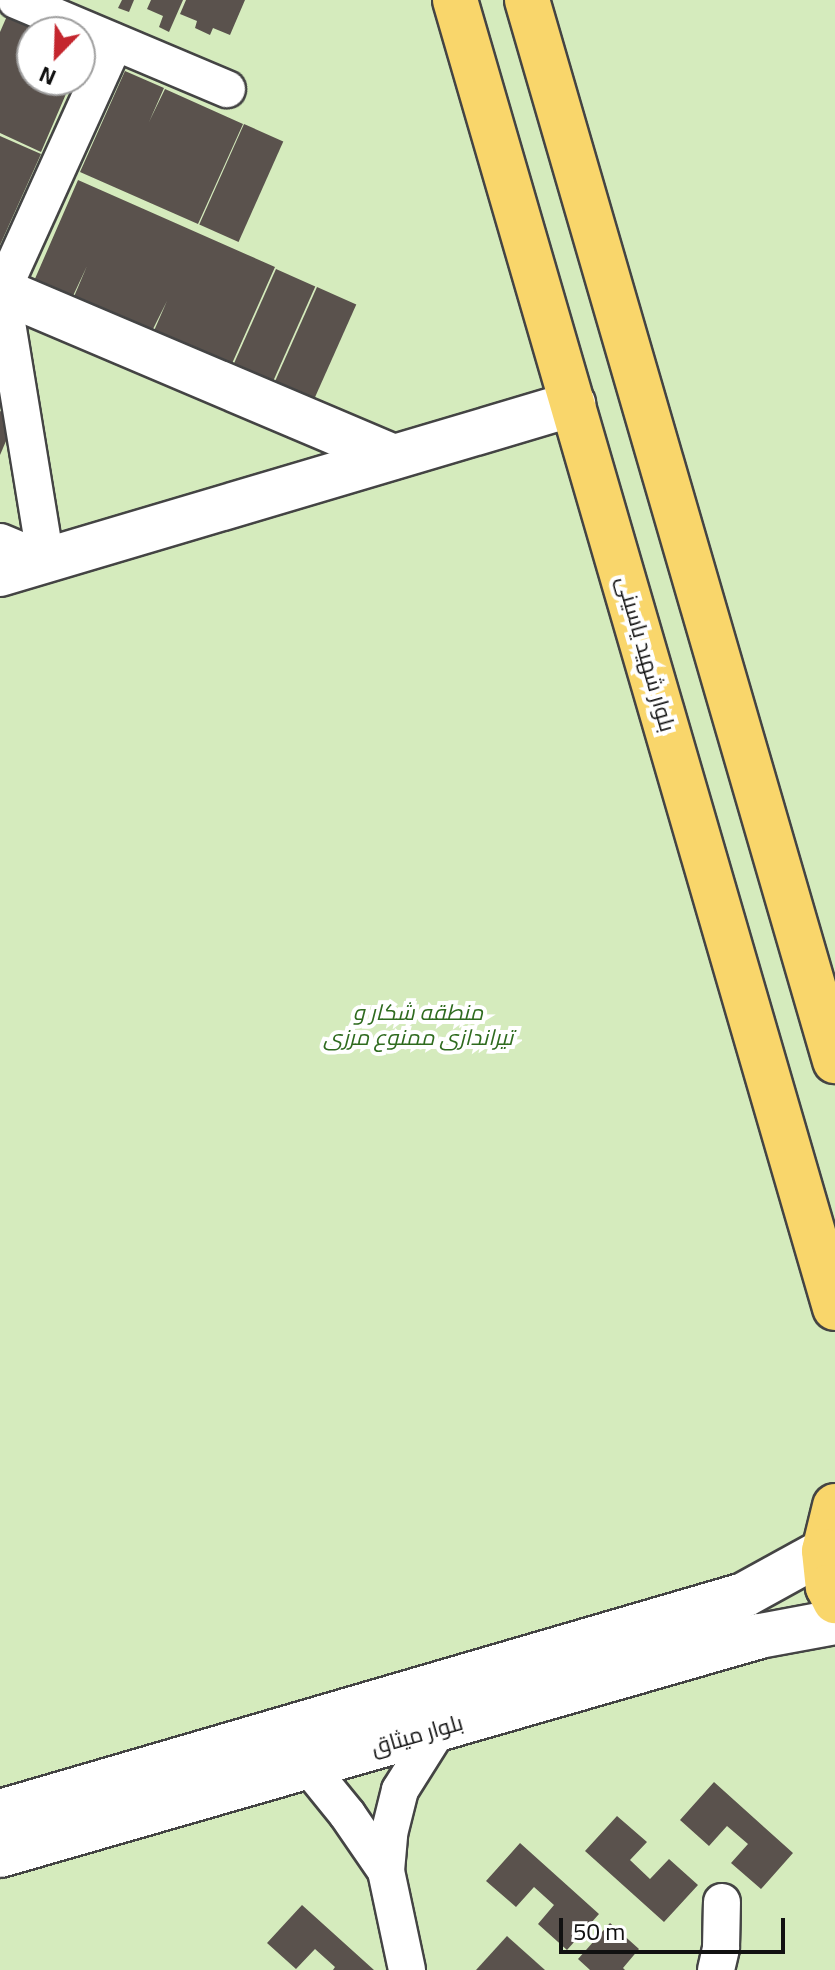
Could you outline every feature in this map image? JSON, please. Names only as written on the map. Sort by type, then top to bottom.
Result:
[{"type":"main road","name":"بلوار شهید یاسینی","points":[[455,0],[835,1308]]},
{"type":"main road","points":[[527,0],[835,1061]]},
{"type":"main road","points":[[835,1506],[824,1551],[828,1587],[835,1601]]},
{"type":"street","points":[[16,0],[227,89]]},
{"type":"street","points":[[46,561],[1,291],[115,42]]},
{"type":"street","points":[[1,291],[393,457]]},
{"type":"street","points":[[0,574],[573,404]]},
{"type":"street","points":[[0,542],[46,561]]},
{"type":"street","name":"بلوار میثاق","points":[[0,1812],[744,1595],[824,1551]]},
{"type":"street","name":"بلوار میثاق","points":[[0,1855],[760,1636],[835,1622]]},
{"type":"street","points":[[407,1970],[386,1871],[389,1834],[400,1790],[439,1728]]},
{"type":"street","points":[[308,1766],[347,1814],[386,1871]]},
{"type":"street","points":[[716,1970],[721,1948],[722,1902]]},
{"type":"green space","name":"منطقه شکار و تیراندازی ممنوع مرزی","points":[[0,0],[835,0],[835,1970],[0,1970]]},
{"type":"building","points":[[122,0],[134,0],[129,12],[118,8]]},
{"type":"building","points":[[151,0],[183,0],[169,32],[159,27],[163,16],[147,9]]},
{"type":"building","points":[[186,0],[245,0],[230,35],[213,28],[210,35],[195,28],[197,21],[180,14]]},
{"type":"building","points":[[7,16],[16,20],[16,96],[65,96],[41,152],[0,133],[0,32]]},
{"type":"building","points":[[125,71],[164,88],[149,122],[165,89],[243,124],[198,224],[80,172]]},
{"type":"building","points":[[244,124],[283,141],[239,242],[199,224]]},
{"type":"building","points":[[0,136],[41,154],[0,245]]},
{"type":"building","points":[[78,180],[275,267],[230,368],[153,333],[167,301],[151,333],[73,299],[87,266],[72,298],[34,281]]},
{"type":"building","points":[[276,269],[315,286],[271,387],[231,369]]},
{"type":"building","points":[[317,287],[356,304],[312,405],[272,387]]},
{"type":"building","points":[[0,411],[16,418],[0,455]]},
{"type":"building","points":[[714,1782],[793,1853],[761,1889],[731,1863],[748,1844],[727,1826],[709,1846],[680,1820]]},
{"type":"building","points":[[617,1816],[647,1842],[630,1860],[650,1879],[669,1859],[698,1885],[664,1922],[585,1851]]},
{"type":"building","points":[[520,1843],[599,1914],[567,1950],[538,1924],[554,1905],[534,1887],[516,1907],[486,1881]]},
{"type":"building","points":[[302,1905],[374,1970],[333,1970],[335,1967],[315,1949],[296,1969],[267,1943]]},
{"type":"building","points":[[610,1923],[639,1949],[623,1968],[625,1970],[590,1970],[578,1959]]},
{"type":"building","points":[[507,1936],[545,1970],[476,1970]]}]
